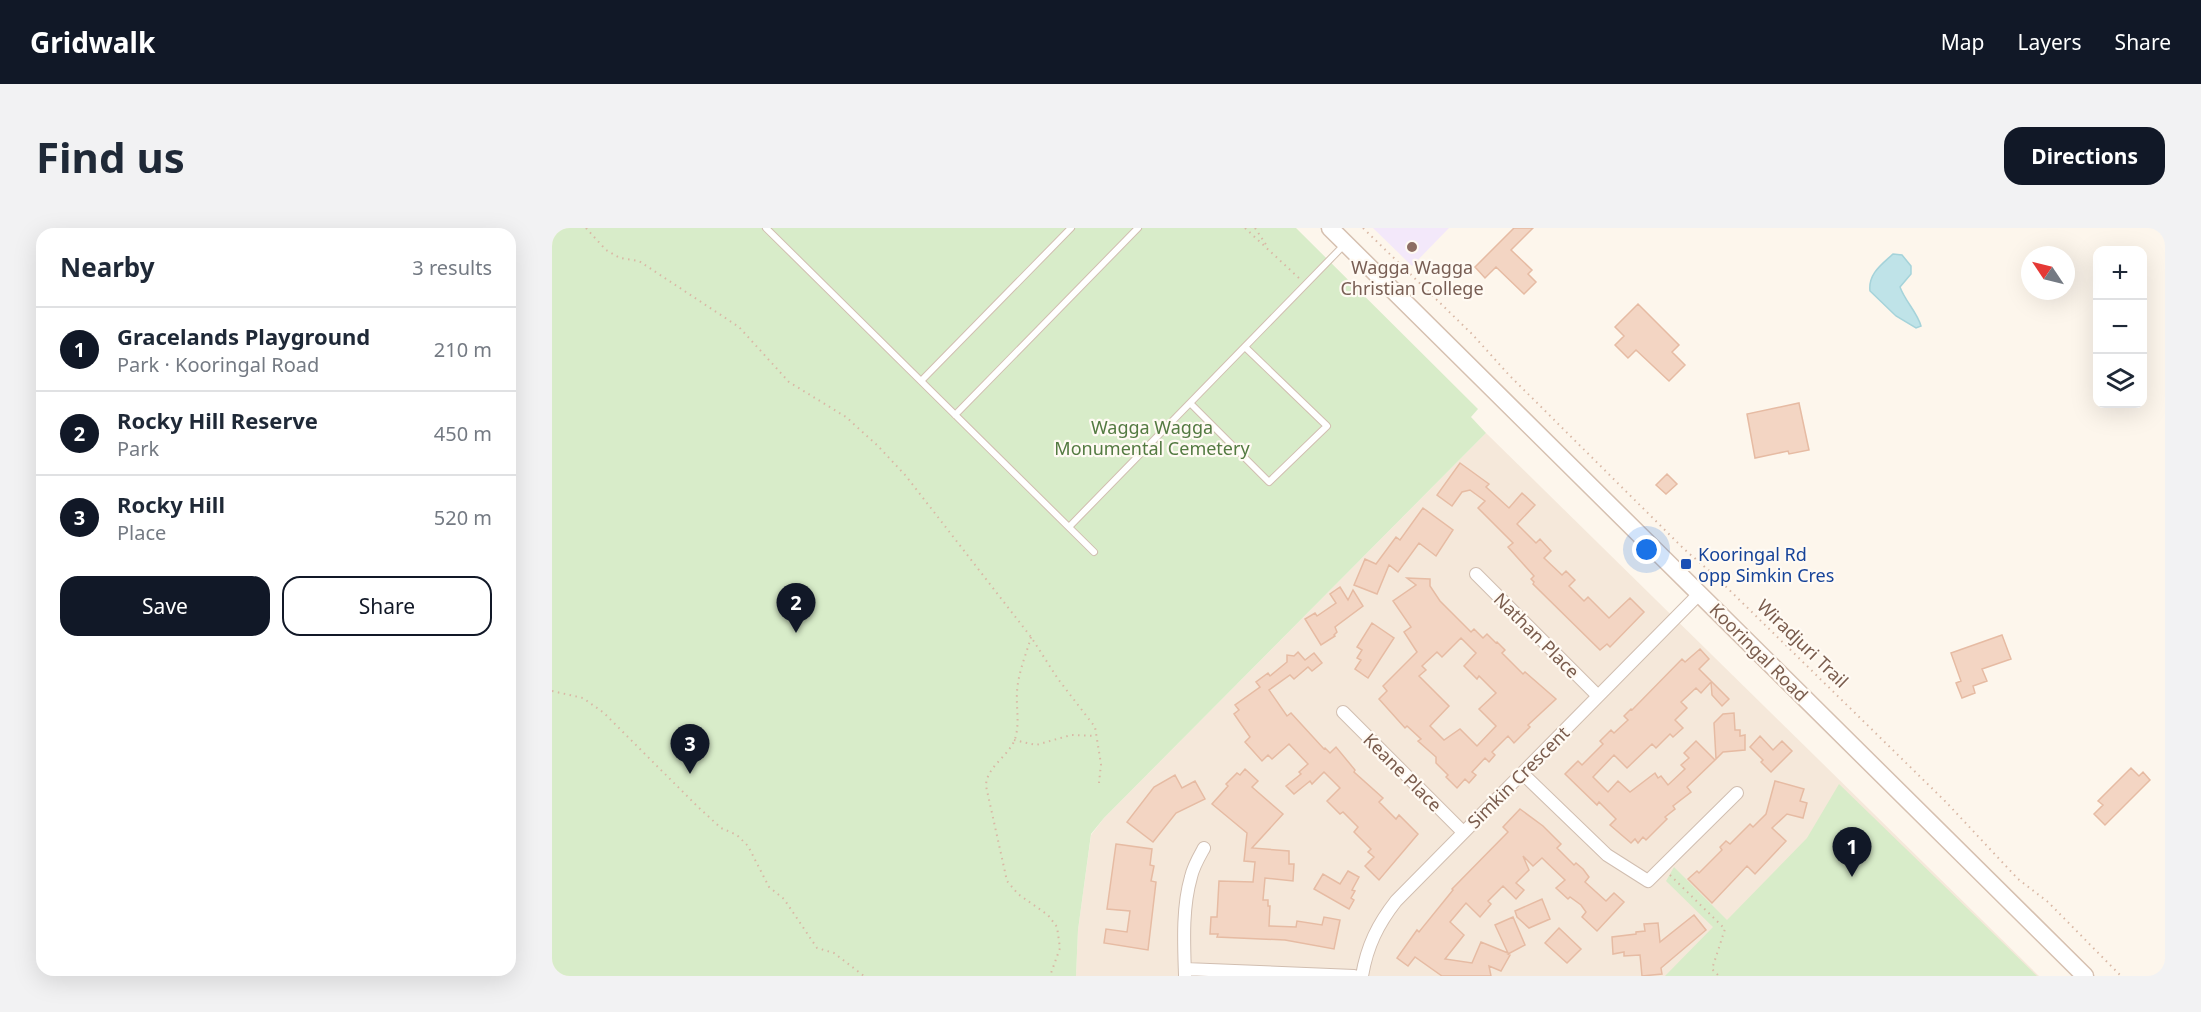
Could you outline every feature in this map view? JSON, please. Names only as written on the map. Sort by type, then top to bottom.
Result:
[{"type":"main road","name":"Kooringal Road","points":[[1330,228],[2085,976]]},
{"type":"street","name":"Nathan Place","points":[[1476,574],[1598,696]]},
{"type":"street","name":"Simkin Crescent","points":[[1362,976],[1372,938],[1382,918],[1396,901],[1700,593]]},
{"type":"street","name":"Keane Place","points":[[1343,712],[1463,832]]},
{"type":"street","points":[[1522,773],[1607,855],[1648,881],[1737,794]]},
{"type":"street","points":[[1204,848],[1194,867],[1189,885],[1184,929],[1185,973],[1354,976]]},
{"type":"lane","points":[[766,228],[1094,552]]},
{"type":"lane","points":[[921,381],[1071,228]]},
{"type":"lane","points":[[955,415],[1138,228]]},
{"type":"lane","points":[[1068,527],[1346,243]]},
{"type":"lane","points":[[1190,403],[1269,482],[1327,426],[1245,347]]},
{"type":"path","points":[[586,228],[606,250],[620,258],[639,261],[740,327],[789,382],[846,417],[906,476],[1031,636],[1058,679],[1095,727],[1101,764],[1099,783]]},
{"type":"path","points":[[1245,228],[1306,284]]},
{"type":"path","points":[[1256,228],[1270,251]]},
{"type":"path","name":"Wiradjuri Trail","points":[[1363,228],[1473,335],[1509,375],[1684,549],[1713,574],[1946,802],[2018,879],[2048,902],[2121,976]]},
{"type":"path","points":[[1031,636],[1018,681],[1017,728],[1014,740],[1011,748],[986,778],[986,786],[1007,881],[1018,894],[1048,915],[1057,927],[1060,948],[1050,976]]},
{"type":"path","points":[[552,691],[583,698],[604,713],[697,806],[721,828],[737,835],[748,846],[769,887],[784,899],[818,948],[834,953],[864,976]]},
{"type":"path","points":[[1014,740],[1036,745],[1071,735],[1097,736]]},
{"type":"path","points":[[1662,867],[1725,929],[1712,969],[1719,976]]},
{"type":"shaded area","name":"Wagga Wagga Christian College","points":[[1373,228],[1449,228],[1412,266]]},
{"type":"shaded area","points":[[1486,433],[2039,976],[1076,976],[1078,930],[1091,835],[1104,818]]},
{"type":"green space","name":"Wagga Wagga Monumental Cemetery","points":[[552,228],[1296,228],[1478,409],[1471,417],[1486,433],[1104,818],[1091,834],[1078,930],[1076,976],[552,976]]},
{"type":"green space","points":[[1839,784],[2037,976],[1665,976],[1713,927],[1666,881],[1674,867],[1727,920],[1807,838]]},
{"type":"water","points":[[1893,254],[1902,255],[1911,266],[1911,274],[1900,287],[1921,326],[1916,328],[1896,316],[1870,291],[1873,275]]},
{"type":"building","points":[[1514,228],[1533,228],[1511,250],[1532,270],[1528,274],[1536,282],[1524,294],[1496,267],[1485,278],[1475,267]]},
{"type":"building","points":[[1638,304],[1679,345],[1672,352],[1685,365],[1669,381],[1636,350],[1628,358],[1615,345],[1624,336],[1615,327]]},
{"type":"building","points":[[1799,403],[1809,450],[1789,454],[1788,451],[1755,458],[1747,414]]},
{"type":"building","points":[[1460,463],[1489,484],[1486,487],[1509,508],[1522,493],[1535,505],[1517,524],[1536,543],[1540,539],[1551,551],[1544,558],[1562,575],[1566,571],[1575,580],[1569,586],[1584,601],[1588,597],[1609,618],[1630,598],[1644,612],[1610,647],[1607,644],[1600,650],[1533,584],[1531,579],[1534,576],[1508,547],[1513,543],[1478,508],[1485,501],[1470,490],[1462,492],[1452,506],[1437,495]]},
{"type":"building","points":[[1667,474],[1677,484],[1666,494],[1656,485]]},
{"type":"building","points":[[1423,508],[1453,530],[1436,556],[1419,543],[1398,572],[1389,565],[1377,594],[1354,585],[1365,559],[1376,564],[1396,537],[1400,540]]},
{"type":"building","points":[[1407,578],[1430,579],[1430,586],[1440,601],[1471,632],[1474,629],[1483,638],[1487,634],[1505,650],[1502,653],[1523,674],[1525,672],[1556,699],[1528,725],[1530,727],[1514,743],[1508,736],[1492,752],[1495,755],[1489,762],[1485,758],[1472,772],[1476,775],[1469,783],[1465,779],[1457,788],[1436,763],[1436,757],[1418,741],[1421,739],[1407,726],[1405,728],[1379,699],[1387,691],[1383,686],[1417,652],[1404,632],[1411,627],[1393,601],[1416,585]],"holes":[[[1461,638],[1476,653],[1464,666],[1477,679],[1479,676],[1496,693],[1479,709],[1496,726],[1477,746],[1460,729],[1444,740],[1430,726],[1449,706],[1419,676],[1426,670],[1422,666],[1437,652],[1442,657]]]},
{"type":"building","points":[[1340,587],[1348,600],[1353,590],[1363,606],[1335,627],[1337,632],[1335,636],[1321,645],[1305,619],[1315,613],[1317,616],[1336,603],[1330,594]]},
{"type":"building","points":[[1372,623],[1394,638],[1368,678],[1355,669],[1361,660],[1357,658],[1362,650],[1357,647]]},
{"type":"building","points":[[2002,635],[2011,659],[1982,669],[1987,681],[1973,686],[1975,693],[1962,698],[1956,683],[1961,681],[1951,653]]},
{"type":"building","points":[[1700,649],[1709,659],[1699,669],[1729,699],[1722,706],[1712,695],[1711,682],[1701,693],[1696,688],[1681,702],[1687,708],[1675,720],[1683,728],[1673,737],[1670,734],[1656,748],[1652,744],[1627,768],[1614,755],[1593,777],[1608,792],[1618,781],[1630,792],[1655,773],[1658,778],[1661,776],[1668,785],[1685,769],[1681,765],[1689,758],[1684,753],[1696,741],[1715,760],[1687,787],[1691,792],[1673,806],[1675,809],[1665,817],[1667,819],[1646,840],[1643,837],[1638,843],[1635,839],[1631,843],[1610,825],[1616,819],[1599,802],[1597,805],[1565,774],[1578,761],[1582,765],[1603,744],[1600,741],[1611,730],[1614,733],[1628,720],[1624,716],[1631,709],[1682,659],[1685,662]]},
{"type":"building","points":[[1298,652],[1305,660],[1314,653],[1322,663],[1312,671],[1308,667],[1294,679],[1290,675],[1269,690],[1287,716],[1291,713],[1330,753],[1336,747],[1355,770],[1354,772],[1383,798],[1379,802],[1396,819],[1399,815],[1418,834],[1379,880],[1365,866],[1374,857],[1368,852],[1371,849],[1354,832],[1358,827],[1343,812],[1340,814],[1327,801],[1340,788],[1324,772],[1312,784],[1310,781],[1294,794],[1286,786],[1301,774],[1299,772],[1308,764],[1289,744],[1272,759],[1268,755],[1262,761],[1245,742],[1250,737],[1234,714],[1239,710],[1235,705],[1260,687],[1256,682],[1268,673],[1270,676],[1287,662],[1287,655],[1294,656]]},
{"type":"building","points":[[1734,713],[1735,730],[1740,730],[1740,736],[1745,735],[1745,750],[1723,752],[1716,759],[1714,723],[1723,714]]},
{"type":"building","points":[[1760,736],[1773,750],[1782,741],[1792,751],[1771,772],[1750,747]]},
{"type":"building","points":[[2131,768],[2139,776],[2143,772],[2150,780],[2105,825],[2094,814],[2103,805],[2098,801]]},
{"type":"building","points":[[1245,769],[1258,781],[1252,787],[1283,814],[1252,848],[1289,851],[1289,864],[1294,864],[1293,881],[1265,878],[1263,900],[1268,900],[1268,906],[1270,906],[1269,926],[1296,927],[1297,921],[1322,925],[1324,917],[1340,920],[1334,949],[1285,940],[1217,937],[1218,934],[1210,934],[1211,917],[1217,917],[1219,881],[1253,882],[1255,862],[1244,861],[1247,833],[1212,804],[1228,786],[1226,784],[1237,773],[1240,775]]},
{"type":"building","points":[[1175,775],[1182,788],[1195,781],[1205,799],[1176,813],[1153,842],[1127,822],[1154,787]]},
{"type":"building","points":[[1775,781],[1804,789],[1800,801],[1807,803],[1803,818],[1787,814],[1772,828],[1786,841],[1755,874],[1747,866],[1712,903],[1688,879],[1697,871],[1699,873],[1722,850],[1720,847],[1726,841],[1730,844],[1750,824],[1753,827],[1766,814]]},
{"type":"building","points":[[1520,809],[1543,826],[1561,844],[1557,848],[1574,865],[1576,863],[1583,869],[1589,877],[1585,882],[1606,901],[1614,893],[1624,902],[1597,931],[1582,917],[1586,912],[1581,905],[1570,897],[1568,899],[1556,888],[1565,880],[1542,858],[1533,866],[1523,856],[1529,870],[1516,883],[1524,890],[1516,899],[1503,886],[1488,901],[1491,904],[1480,917],[1466,903],[1450,922],[1464,935],[1445,959],[1472,963],[1481,942],[1508,953],[1495,925],[1513,917],[1525,945],[1508,954],[1510,955],[1501,971],[1489,966],[1491,976],[1442,976],[1415,957],[1408,966],[1397,958],[1417,930],[1419,932],[1452,889],[1508,832],[1503,827]]},
{"type":"building","points":[[1116,844],[1152,849],[1150,865],[1154,866],[1151,881],[1156,882],[1148,950],[1104,943],[1106,929],[1127,932],[1130,911],[1107,909]]},
{"type":"building","points":[[1348,871],[1359,877],[1352,890],[1355,891],[1351,898],[1354,900],[1349,909],[1314,889],[1323,874],[1340,884]]},
{"type":"building","points":[[1542,899],[1550,919],[1529,928],[1517,917],[1515,911]]},
{"type":"building","points":[[1694,915],[1706,930],[1661,968],[1662,974],[1642,976],[1640,955],[1624,956],[1624,952],[1613,954],[1612,937],[1636,934],[1636,932],[1645,931],[1644,924],[1658,923],[1660,942]]},
{"type":"building","points":[[1559,928],[1581,949],[1567,963],[1545,943]]},
{"type":"place","name":"Wagga Wagga Christian College","points":[[1412,247]]},
{"type":"place","name":"Kooringal Rd opp Simkin Cres","points":[[1686,564]]},
{"type":"place","name":"Rocky Hill Reserve","points":[[796,633]]},
{"type":"place","name":"Rocky Hill","points":[[690,774]]},
{"type":"place","name":"Gracelands Playground","points":[[1852,877]]}]
